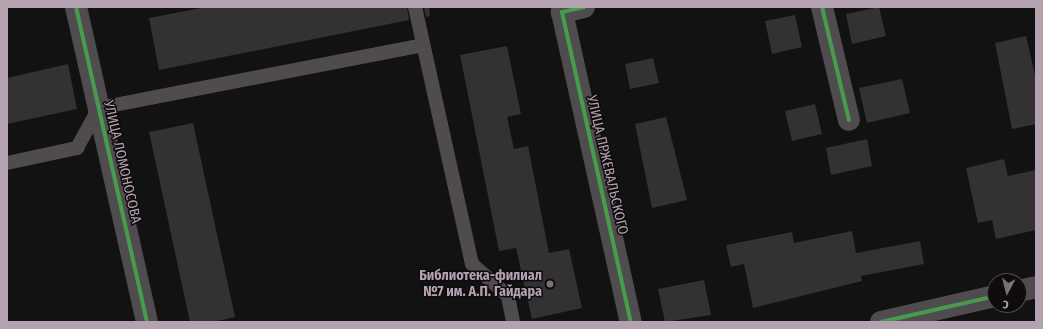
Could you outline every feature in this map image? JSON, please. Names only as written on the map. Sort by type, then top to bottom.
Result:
[{"type":"street","name":"УЛИЦА ЛОМОНОСОВА","points":[[76,7],[147,322]]},
{"type":"street","name":"УЛИЦА ПРЖЕВАЛЬСКОГО","points":[[584,7],[562,12],[631,322]]},
{"type":"street","points":[[822,7],[849,120]]},
{"type":"street","points":[[881,322],[987,298]]},
{"type":"lane","points":[[415,7],[472,264],[508,296],[514,322]]},
{"type":"lane","points":[[7,162],[76,148],[99,108],[423,45]]},
{"type":"building","points":[[206,7],[407,7],[409,20],[159,70],[149,18]]},
{"type":"building","points":[[424,7],[429,7],[430,16],[426,17]]},
{"type":"building","points":[[879,7],[886,36],[852,44],[846,14]]},
{"type":"building","points":[[795,15],[802,47],[772,54],[765,21]]},
{"type":"building","points":[[1026,36],[1036,80],[1036,124],[1012,129],[995,43]]},
{"type":"building","points":[[507,46],[521,114],[507,117],[514,149],[528,146],[549,253],[569,249],[582,308],[532,319],[516,248],[499,251],[460,55]]},
{"type":"building","points":[[653,58],[659,83],[630,89],[625,64]]},
{"type":"building","points":[[68,64],[77,109],[7,124],[7,78]]},
{"type":"building","points":[[902,79],[910,113],[867,123],[859,88]]},
{"type":"building","points":[[815,104],[822,134],[792,141],[785,111]]},
{"type":"building","points":[[666,117],[687,200],[652,208],[635,124]]},
{"type":"building","points":[[193,123],[235,317],[213,322],[190,322],[149,132]]},
{"type":"building","points":[[867,139],[872,166],[831,175],[826,148]]},
{"type":"building","points":[[1004,159],[1008,176],[1036,170],[1036,230],[996,239],[992,220],[978,223],[966,168]]},
{"type":"building","points":[[852,231],[856,253],[920,241],[924,264],[861,276],[862,281],[753,308],[744,264],[731,267],[726,245],[792,232],[794,243]]},
{"type":"building","points":[[704,280],[711,315],[665,322],[658,289]]},
{"type":"cycle path","points":[[76,7],[147,322]]},
{"type":"cycle path","points":[[584,7],[562,12],[631,322]]},
{"type":"cycle path","points":[[822,7],[849,120]]},
{"type":"cycle path","points":[[881,322],[987,298]]},
{"type":"place","name":"Библиотека-филиал №7 им. А.П. Гайдара","points":[[550,284]]}]
